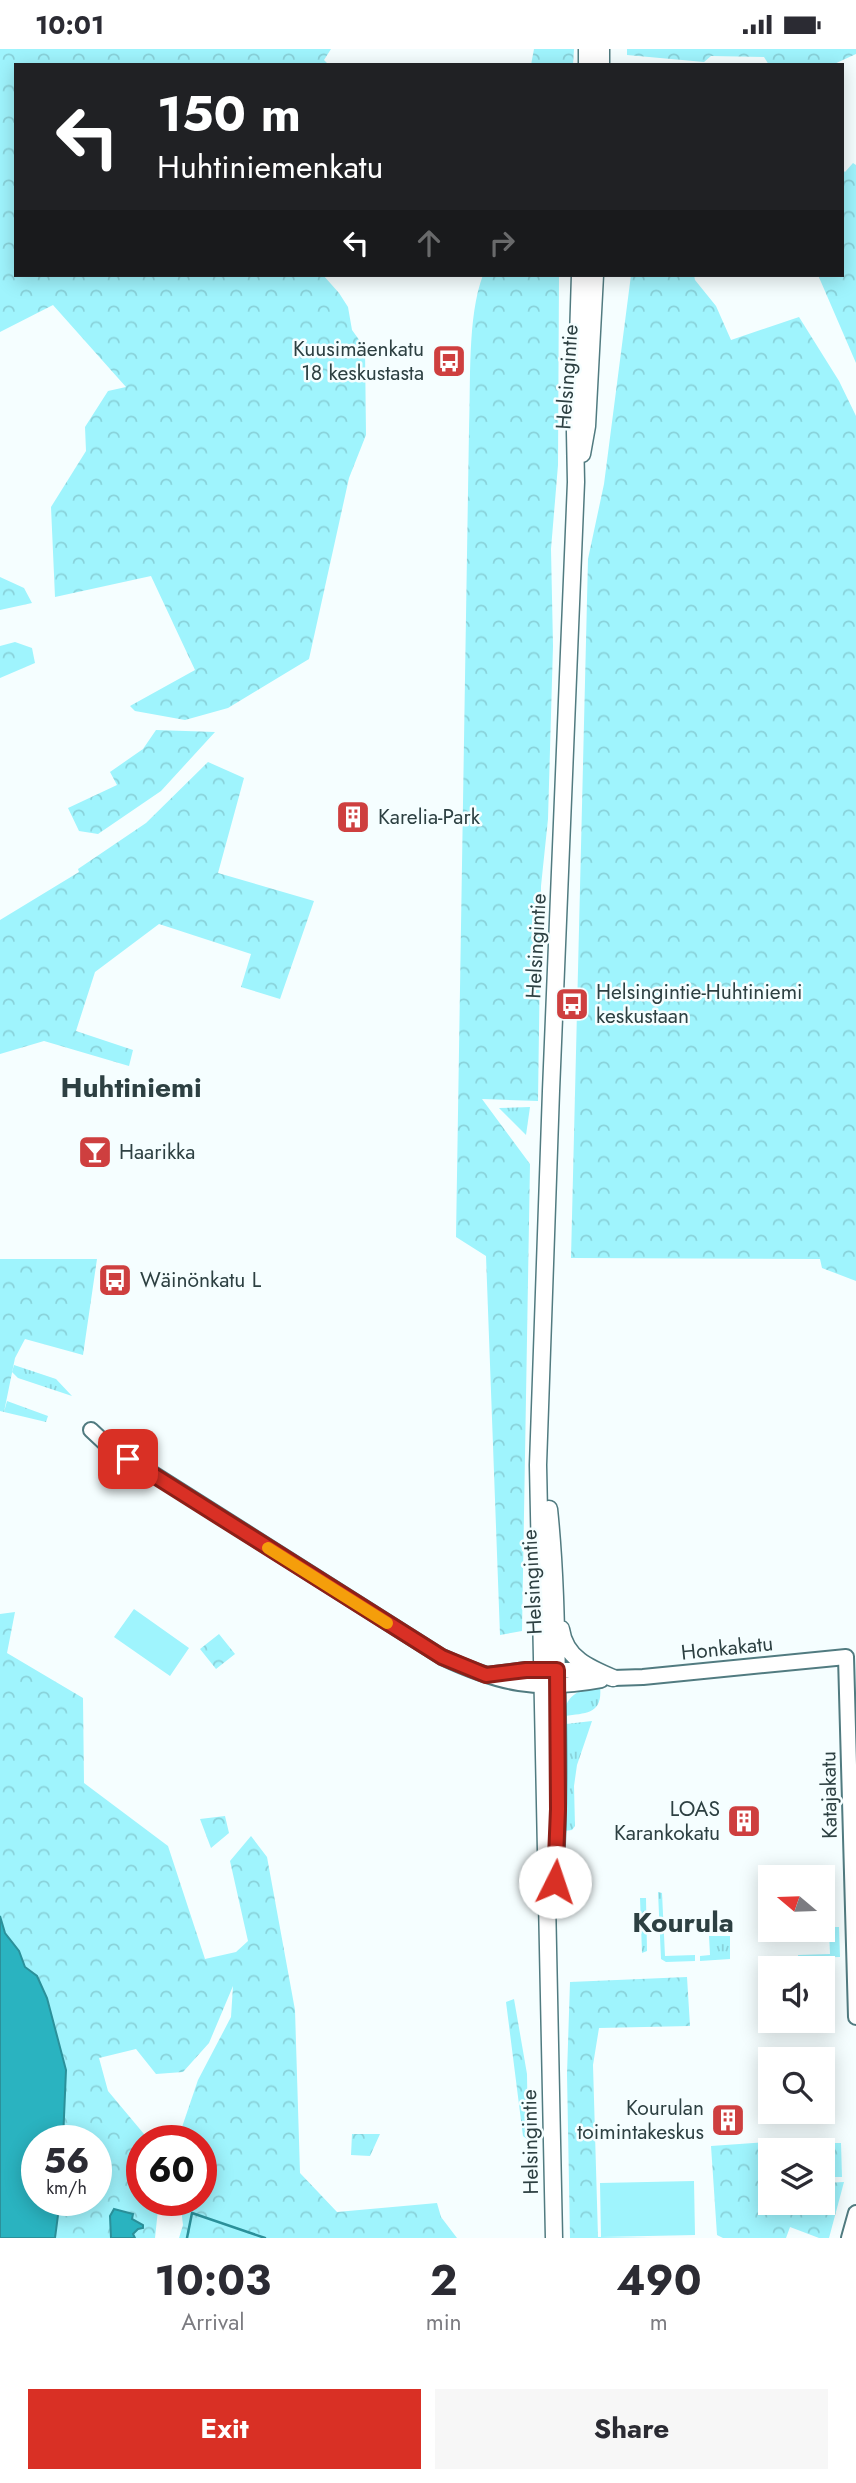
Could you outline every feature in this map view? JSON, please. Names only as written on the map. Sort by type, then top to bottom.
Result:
[{"type":"main road","name":"Helsingintie","points":[[554,2238],[550,1961],[558,1809],[538,1465],[576,482],[580,277]]},
{"type":"main road","name":"Helsingintie","points":[[576,482],[587,426],[595,277]]},
{"type":"main road","name":"Helsingintie","points":[[540,1412],[554,1578],[550,1678]]},
{"type":"main road","points":[[554,1578],[565,1644],[576,1659],[612,1678]]},
{"type":"street","name":"Honkakatu","points":[[91,1430],[106,1444],[429,1649],[471,1671],[515,1684],[550,1678],[643,1678],[846,1657]]},
{"type":"street","name":"Katajakatu","points":[[846,1657],[856,2017]]},
{"type":"street","points":[[849,2238],[856,2213]]},
{"type":"green space","points":[[0,49],[331,49],[324,60],[327,63],[14,63],[14,277],[325,277],[348,307],[352,330],[365,348],[366,435],[349,478],[309,659],[228,708],[185,720],[135,711],[130,706],[195,670],[151,576],[55,597],[51,507],[86,451],[85,427],[108,391],[126,387],[53,305],[0,332]]},
{"type":"green space","points":[[534,49],[574,49],[573,63],[531,63]]},
{"type":"green space","points":[[627,49],[856,49],[856,54],[836,63],[768,63],[764,57],[711,56],[704,62],[627,55]]},
{"type":"green space","points":[[853,163],[856,165],[856,363],[819,277],[844,277],[845,172]]},
{"type":"green space","points":[[482,277],[559,277],[558,465],[551,549],[553,646],[548,819],[541,886],[538,1101],[482,1099],[530,1164],[522,1631],[500,1635],[486,1256],[456,1237],[470,372],[474,310]]},
{"type":"green space","points":[[631,277],[694,277],[716,306],[731,340],[799,317],[839,381],[856,416],[856,1281],[822,1268],[820,1259],[571,1258],[588,559],[604,484]]},
{"type":"green space","points":[[0,577],[24,588],[32,603],[0,610]]},
{"type":"green space","points":[[15,642],[32,648],[35,663],[0,678],[0,646]]},
{"type":"green space","points":[[156,730],[215,732],[161,791],[98,834],[79,831],[68,808],[117,785],[110,772],[143,749]]},
{"type":"green space","points":[[208,762],[244,778],[218,873],[314,901],[280,999],[241,987],[251,954],[159,924],[95,972],[76,1031],[133,1050],[129,1066],[44,1041],[0,1054],[0,920],[79,872],[78,869],[146,823]]},
{"type":"green space","points":[[530,1107],[526,1135],[499,1108]]},
{"type":"green space","points":[[0,1259],[97,1259],[83,1355],[25,1339],[15,1358],[4,1412],[0,1411]]},
{"type":"green space","points":[[14,1365],[56,1379],[72,1396],[18,1378],[12,1372]]},
{"type":"green space","points":[[7,1401],[48,1416],[46,1422],[4,1412]]},
{"type":"green space","points":[[134,1609],[189,1648],[170,1676],[114,1637]]},
{"type":"green space","points":[[15,1612],[7,1653],[83,1698],[84,1783],[168,1846],[205,1959],[236,1952],[248,1941],[230,1861],[251,1836],[267,1857],[295,2010],[300,2173],[337,2212],[437,2203],[441,2217],[457,2238],[179,2238],[183,2225],[182,2216],[217,2216],[217,2125],[183,2125],[198,2080],[231,2017],[233,1986],[209,2043],[183,2072],[156,2074],[136,2049],[99,2058],[108,2091],[136,2125],[126,2125],[126,2216],[157,2216],[155,2238],[55,2238],[58,2216],[112,2216],[112,2125],[64,2125],[66,2070],[47,1998],[37,1976],[25,1967],[19,1951],[5,1933],[0,1916],[0,1614]]},
{"type":"green space","points":[[219,1634],[235,1654],[216,1669],[200,1649]]},
{"type":"green space","points":[[600,1686],[596,1707],[587,1713],[565,1716],[568,1702],[575,1694]]},
{"type":"green space","points":[[592,1721],[577,1765],[574,1786],[575,1826],[572,1830],[564,1831],[566,1724]]},
{"type":"green space","points":[[225,1816],[229,1833],[211,1848],[200,1819]]},
{"type":"green space","points":[[658,1892],[662,1893],[665,1956],[695,1955],[695,1961],[666,1962],[661,1959]]},
{"type":"green space","points":[[640,1898],[646,1898],[647,1951],[642,1953]]},
{"type":"green space","points":[[835,1927],[839,1927],[840,1957],[798,1956],[798,1955],[830,1954],[830,1943],[835,1943]]},
{"type":"green space","points":[[709,1936],[730,1936],[730,1959],[700,1961],[700,1956],[710,1955]]},
{"type":"green space","points":[[687,1977],[690,2026],[599,2028],[593,2065],[598,2237],[654,2238],[570,2238],[567,2074],[570,1982]]},
{"type":"green space","points":[[514,1999],[527,2074],[528,2140],[523,2136],[506,2002]]},
{"type":"green space","points":[[352,2134],[380,2134],[370,2156],[351,2155]]},
{"type":"green space","points":[[758,2143],[758,2215],[835,2215],[835,2182],[844,2182],[829,2238],[819,2238],[790,2227],[786,2238],[723,2238],[717,2235],[711,2146]]},
{"type":"green space","points":[[835,2143],[841,2143],[842,2177],[835,2177]]},
{"type":"green space","points":[[694,2181],[695,2235],[601,2237],[600,2183]]},
{"type":"shaded area","points":[[0,1916],[5,1933],[19,1951],[25,1967],[37,1976],[47,1998],[66,2070],[64,2125],[21,2125],[21,2216],[58,2216],[55,2238],[0,2238]]},
{"type":"shaded area","points":[[114,2209],[126,2212],[126,2216],[133,2216],[132,2219],[143,2225],[143,2228],[133,2234],[135,2238],[111,2238]]},
{"type":"waterway","points":[[187,2238],[192,2213],[265,2238]]},
{"type":"slow traffic","points":[[268,1548],[387,1623]]},
{"type":"place","name":"Kuusimäenkatu 18 keskustasta","points":[[449,361]]},
{"type":"place","name":"Karelia-Park","points":[[353,817]]},
{"type":"place","name":"Helsingintie-Huhtiniemi keskustaan","points":[[572,1004]]},
{"type":"place","name":"Haarikka","points":[[95,1152]]},
{"type":"place","name":"Wäinönkatu L","points":[[115,1280]]},
{"type":"place","name":"LOAS Karankokatu","points":[[744,1821]]},
{"type":"place","name":"Kourulan toimintakeskus","points":[[728,2120]]},
{"type":"district","name":"Huhtiniemi","points":[[131,1087]]},
{"type":"district","name":"Kourula","points":[[683,1922]]},
{"type":"route","points":[[128,1459],[442,1657],[486,1675],[526,1670],[557,1670],[558,1809],[555,1882]]}]
